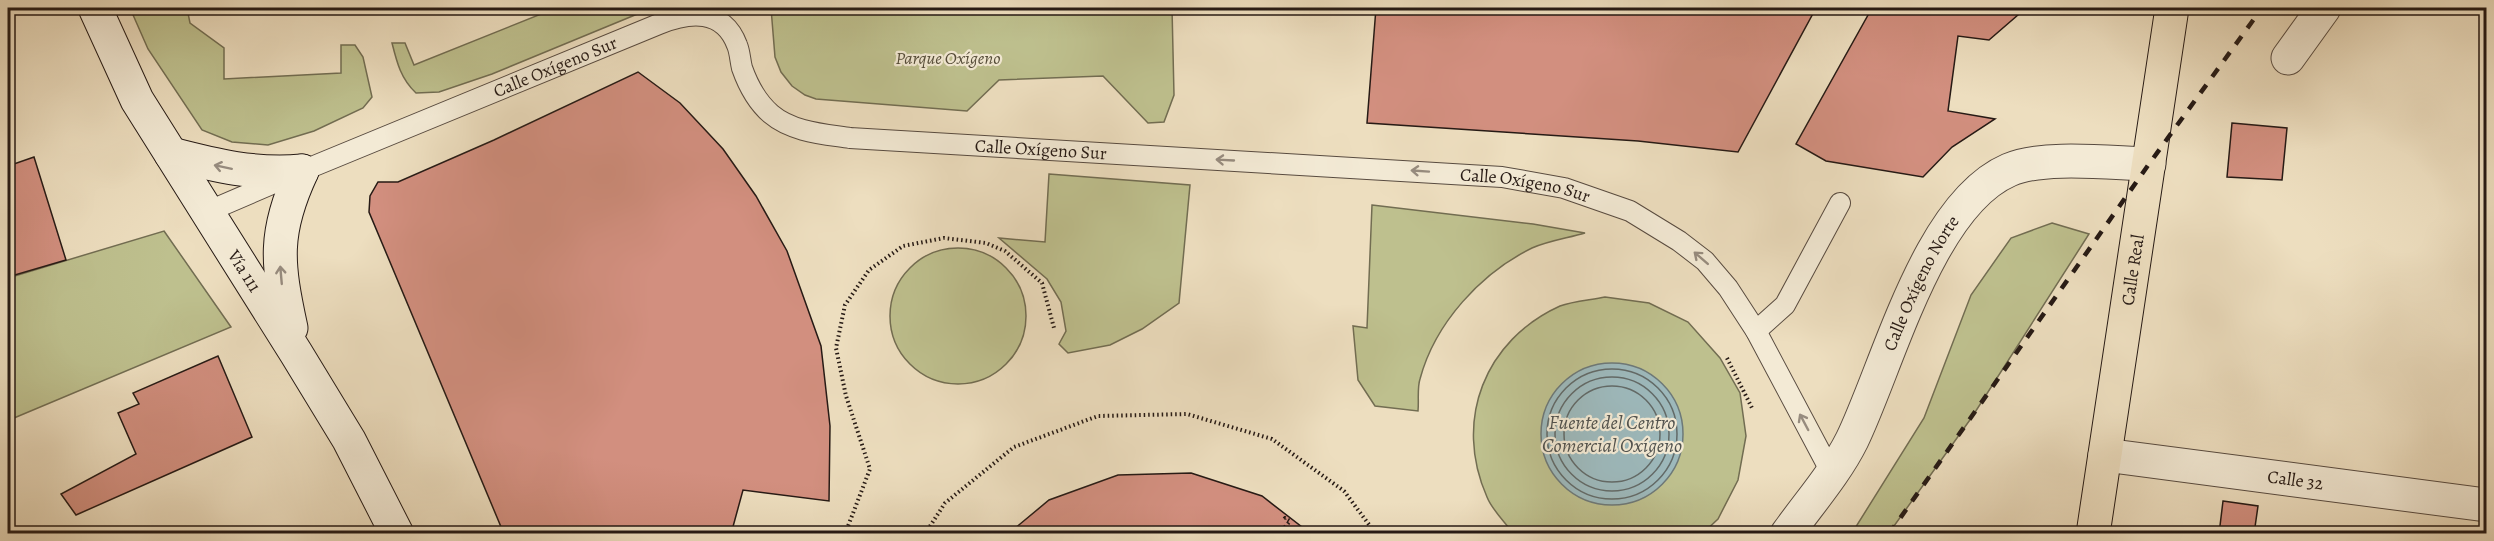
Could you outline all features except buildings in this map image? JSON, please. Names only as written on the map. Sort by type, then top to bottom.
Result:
[{"type":"main road","name":"Calle Real","points":[[2093,534],[2172,8]]},
{"type":"street","name":"Vía 111","points":[[94,8],[137,100],[297,353],[349,440],[397,534]]},
{"type":"street","points":[[2288,58],[2324,8]]},
{"type":"street","points":[[171,154],[245,171],[272,174],[302,171]]},
{"type":"street","name":"Calle Oxígeno Norte","points":[[1787,534],[1832,474],[1851,442],[1919,275],[1945,231],[1971,199],[1987,183],[2008,170],[2028,165],[2073,162],[2149,164]]},
{"type":"street","points":[[297,353],[280,280],[279,241],[288,200],[302,171]]},
{"type":"street","name":"Calle 32","points":[[2105,455],[2487,505]]},
{"type":"lane","name":"Calle Oxígeno Sur","points":[[209,211],[673,18],[712,12],[737,45],[750,87],[759,101],[772,115],[790,125],[816,133],[850,138],[1491,176],[1564,188],[1630,211],[1680,241],[1705,261],[1728,288],[1756,331],[1832,474]]},
{"type":"lane","points":[[1756,331],[1785,304],[1840,203]]},
{"type":"path","points":[[845,534],[870,469],[846,396],[836,348],[845,305],[869,270],[903,246],[944,238],[986,243],[1005,251],[1042,283],[1054,328]]},
{"type":"path","points":[[1727,358],[1752,408]]},
{"type":"path","points":[[925,534],[945,503],[1014,447],[1098,416],[1187,414],[1272,439],[1344,491],[1376,534]]},
{"type":"path","points":[[1280,534],[1290,521],[1285,518],[1283,521]]},
{"type":"green space","points":[[130,8],[187,8],[190,23],[224,48],[224,79],[341,73],[341,45],[355,45],[363,57],[372,97],[363,108],[314,131],[268,145],[232,142],[202,130],[148,49]]},
{"type":"green space","points":[[556,8],[652,8],[492,74],[439,92],[416,93],[403,76],[392,43],[405,43],[414,65]]},
{"type":"green space","name":"Parque Oxígeno","points":[[771,8],[1172,8],[1174,95],[1164,122],[1148,123],[1103,76],[999,80],[967,111],[816,99],[792,86],[781,72],[775,57]]},
{"type":"green space","points":[[1049,174],[1190,185],[1179,303],[1142,329],[1110,345],[1068,353],[1059,344],[1066,331],[1061,302],[1047,279],[999,238],[1045,242]]},
{"type":"green space","points":[[1372,205],[1533,224],[1585,233],[1532,248],[1495,271],[1478,286],[1449,320],[1427,358],[1419,383],[1418,411],[1375,406],[1358,380],[1353,326],[1367,328]]},
{"type":"green space","points":[[2052,223],[2089,234],[1972,417],[1889,533],[1852,533],[1924,418],[1971,295],[2011,238]]},
{"type":"green space","points":[[164,231],[231,327],[14,418],[8,408],[8,278]]},
{"type":"green space","points":[[958,248],[984,254],[1006,268],[1020,290],[1026,316],[1020,342],[1006,364],[984,378],[958,384],[932,378],[910,364],[896,342],[890,316],[896,290],[910,268],[932,254]]},
{"type":"green space","points":[[1605,297],[1649,303],[1688,322],[1720,358],[1740,393],[1746,436],[1738,480],[1718,519],[1703,533],[1513,533],[1489,502],[1477,468],[1474,439],[1475,412],[1483,385],[1495,361],[1512,339],[1534,321],[1560,306]]},
{"type":"water","name":"Fuente del Centro Comercial Oxígeno","points":[[1612,363],[1639,369],[1662,384],[1677,407],[1683,434],[1677,461],[1662,484],[1639,499],[1612,505],[1585,499],[1562,484],[1547,461],[1541,434],[1547,407],[1562,384],[1585,369]]},
{"type":"railway","points":[[1889,534],[2149,164],[2262,8]]}]
